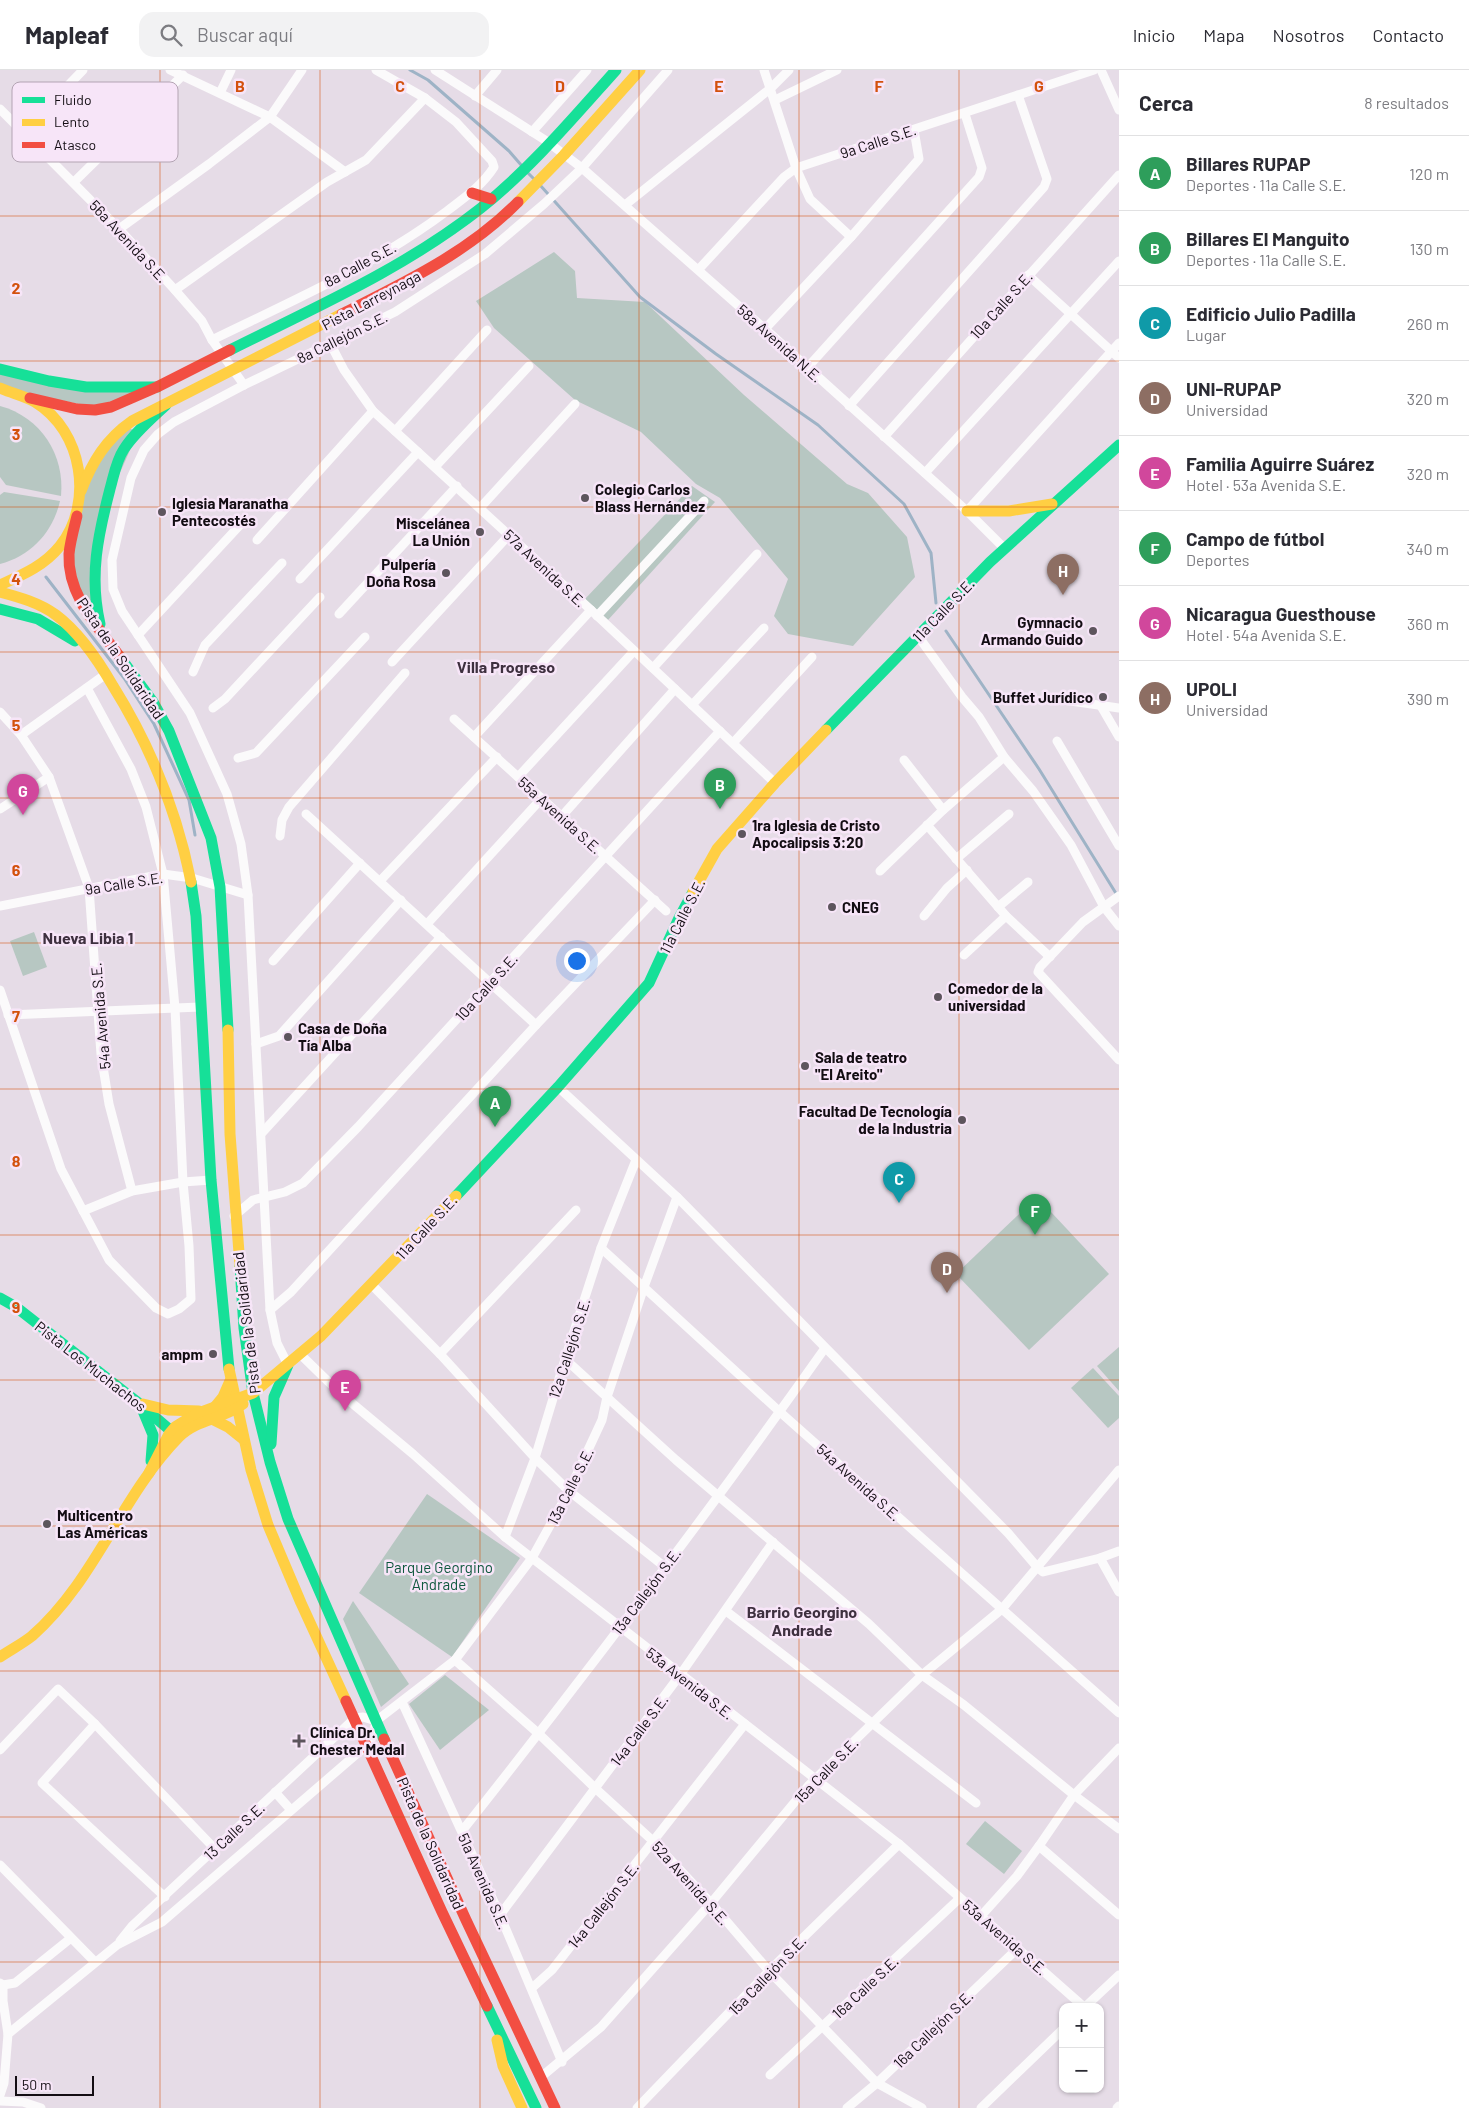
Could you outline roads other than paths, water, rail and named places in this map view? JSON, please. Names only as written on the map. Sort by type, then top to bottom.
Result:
[{"type":"main road","name":"Pista Larreynaga","points":[[0,388],[68,408],[95,410],[124,403],[399,265],[442,236],[491,199],[519,174],[550,144],[616,70]]},
{"type":"main road","name":"Pista Larreynaga","points":[[81,491],[96,457],[109,439],[139,416],[166,405],[419,275],[480,235],[504,216],[564,155],[640,70]]},
{"type":"main road","points":[[472,193],[491,199]]},
{"type":"main road","points":[[0,369],[58,384],[100,388],[157,387]]},
{"type":"main road","points":[[0,585],[31,573],[48,560],[65,540],[76,516],[81,491],[80,467],[70,438],[52,414],[29,397]]},
{"type":"main road","points":[[104,636],[96,608],[94,582],[94,556],[103,511],[116,466],[124,449],[138,432],[166,405]]},
{"type":"main road","name":"11a Calle S.E.","points":[[175,1434],[192,1427],[211,1413],[235,1405],[253,1393],[288,1365],[372,1284],[558,1088],[649,983],[679,918],[717,849],[775,783],[1004,548],[1119,445]]},
{"type":"main road","points":[[966,511],[1009,511],[1052,504]]},
{"type":"main road","name":"Pista de la Solidaridad","points":[[76,516],[69,550],[71,577],[80,600],[153,702],[169,731],[211,838],[220,887],[227,988],[234,1216],[244,1328],[253,1393],[270,1462],[288,1519],[376,1721],[466,1920],[542,2077],[555,2108]]},
{"type":"main road","name":"Pista de la Solidaridad","points":[[0,592],[26,600],[49,611],[64,622],[89,649],[131,714],[161,776],[180,830],[192,878],[211,1180],[230,1380],[251,1470],[268,1525],[301,1603],[367,1744],[442,1912],[536,2108]]},
{"type":"main road","points":[[0,609],[38,619],[89,649]]},
{"type":"main road","name":"Pista Los Muchachos","points":[[0,1298],[16,1307],[175,1434]]},
{"type":"main road","points":[[270,1462],[274,1396],[288,1365]]},
{"type":"main road","points":[[211,1413],[224,1398],[230,1380]]},
{"type":"main road","points":[[136,1401],[168,1410],[211,1413],[243,1439]]},
{"type":"main road","points":[[136,1401],[147,1418],[153,1435],[150,1473]]},
{"type":"main road","points":[[0,1657],[31,1636],[65,1600],[175,1434]]},
{"type":"main road","points":[[495,2024],[499,2052],[522,2108]]},
{"type":"street","points":[[71,82],[83,70]]},
{"type":"street","points":[[170,70],[270,117],[345,172]]},
{"type":"street","points":[[220,93],[231,70]]},
{"type":"street","points":[[119,229],[270,117],[302,70]]},
{"type":"street","points":[[175,290],[327,182],[366,160],[425,98],[376,70]]},
{"type":"street","points":[[435,70],[550,144]]},
{"type":"street","points":[[475,96],[497,70]]},
{"type":"street","points":[[532,132],[587,70]]},
{"type":"street","name":"8a Callejón S.E.","points":[[288,1365],[277,1343],[270,1310],[248,895],[241,844],[227,794],[190,713],[122,611],[113,589],[112,560],[131,478],[144,450],[158,434],[174,422],[330,342],[395,312],[485,254],[559,191],[582,168],[668,70]]},
{"type":"street","points":[[764,70],[796,168],[810,199],[851,236]]},
{"type":"street","points":[[625,205],[771,88],[789,70]]},
{"type":"street","points":[[774,100],[837,70]]},
{"type":"street","name":"9a Calle S.E.","points":[[699,269],[784,177],[796,168],[1094,70]]},
{"type":"street","points":[[1101,70],[1119,110]]},
{"type":"street","points":[[176,82],[183,75]]},
{"type":"street","points":[[849,406],[1043,189],[1047,179],[1018,95]]},
{"type":"street","name":"8a Calle S.E.","points":[[212,340],[381,256],[430,224],[472,193],[494,167],[492,161],[456,122],[425,98]]},
{"type":"street","name":"56a Avenida S.E.","points":[[0,109],[12,121]]},
{"type":"street","points":[[807,368],[979,177],[982,168],[965,114]]},
{"type":"street","points":[[765,329],[919,159],[914,130]]},
{"type":"street","name":"58a Avenida N.E.","points":[[550,144],[582,168],[699,269],[966,511],[1004,548]]},
{"type":"street","name":"56a Avenida S.E.","points":[[54,162],[119,229],[202,321],[212,340],[244,385]]},
{"type":"street","points":[[74,182],[94,162]]},
{"type":"street","name":"10a Calle S.E.","points":[[884,437],[1119,175]]},
{"type":"street","points":[[925,474],[1119,261]]},
{"type":"street","points":[[1028,275],[1119,358]]},
{"type":"street","points":[[394,431],[487,330]]},
{"type":"street","name":"57a Avenida S.E.","points":[[330,342],[344,370],[373,411],[457,486],[775,783]]},
{"type":"street","points":[[966,511],[1119,343]]},
{"type":"street","points":[[435,467],[530,366]]},
{"type":"street","points":[[480,508],[576,404]]},
{"type":"street","points":[[257,540],[373,411]]},
{"type":"street","points":[[300,578],[418,452]]},
{"type":"street","points":[[339,614],[457,486]]},
{"type":"street","points":[[474,737],[704,501]]},
{"type":"street","points":[[138,635],[240,524]]},
{"type":"street","points":[[392,662],[509,535]]},
{"type":"street","points":[[652,668],[757,554]]},
{"type":"street","points":[[194,672],[205,645],[282,562]]},
{"type":"street","points":[[213,708],[225,699],[320,597]]},
{"type":"street","points":[[692,705],[764,628]]},
{"type":"street","points":[[918,636],[948,675],[962,697],[979,717],[1004,757],[1033,791],[1071,844],[1104,907],[1119,926]]},
{"type":"street","points":[[238,758],[256,753],[365,637]]},
{"type":"street","points":[[518,777],[634,651]]},
{"type":"street","points":[[733,743],[812,657]]},
{"type":"street","points":[[280,836],[282,820],[289,807],[405,673]]},
{"type":"street","points":[[21,735],[106,674]]},
{"type":"street","points":[[0,990],[61,1169],[109,1260],[156,1308],[168,1314],[179,1309],[191,1299],[183,1182],[175,1008],[163,874],[146,807],[131,769],[88,688]]},
{"type":"street","points":[[562,816],[675,689]]},
{"type":"street","points":[[1050,698],[1119,708]]},
{"type":"street","points":[[1101,706],[1119,737]]},
{"type":"street","name":"54a Avenida S.E.","points":[[0,712],[21,735],[49,777],[89,888],[101,1054],[110,1104],[132,1191]]},
{"type":"street","name":"55a Avenida S.E.","points":[[454,719],[666,911]]},
{"type":"street","name":"10a Calle S.E.","points":[[234,1216],[246,1205],[285,1192],[303,1182],[358,1127],[720,731]]},
{"type":"street","points":[[1057,741],[1119,846]]},
{"type":"street","points":[[380,881],[497,757]]},
{"type":"street","points":[[880,871],[927,825],[1004,757]]},
{"type":"street","points":[[904,760],[944,810]]},
{"type":"street","points":[[0,809],[49,777]]},
{"type":"street","points":[[427,924],[542,798]]},
{"type":"street","points":[[306,814],[536,1025]]},
{"type":"street","points":[[956,859],[1009,814]]},
{"type":"street","points":[[927,825],[1006,916],[1050,957]]},
{"type":"street","points":[[273,960],[360,863]]},
{"type":"street","points":[[924,916],[947,888],[967,870]]},
{"type":"street","name":"9a Calle S.E.","points":[[0,906],[163,874],[192,878],[248,895]]},
{"type":"street","points":[[998,907],[1028,882]]},
{"type":"street","points":[[1116,898],[1083,922],[1040,967],[1038,972],[1119,1060]]},
{"type":"street","points":[[256,1044],[279,1036],[401,900]]},
{"type":"street","points":[[270,1310],[292,1292],[536,1025],[655,900]]},
{"type":"street","points":[[964,955],[1006,916]]},
{"type":"street","points":[[261,1134],[441,937]]},
{"type":"street","points":[[8,1015],[200,1007]]},
{"type":"street","points":[[558,1088],[677,1197],[1008,1533],[1038,1568],[1043,1572],[1100,1558],[1119,1551]]},
{"type":"street","name":"12a Callejón S.E.","points":[[505,1537],[535,1458],[564,1359],[601,1248],[636,1160]]},
{"type":"street","points":[[83,1211],[132,1191],[183,1182],[211,1180]]},
{"type":"street","name":"13a Calle S.E.","points":[[376,1721],[455,1660],[532,1558],[570,1491],[602,1420],[606,1397],[677,1197]]},
{"type":"street","points":[[440,1354],[576,1210]]},
{"type":"street","name":"54a Avenida S.E.","points":[[601,1248],[780,1412],[1119,1713]]},
{"type":"street","points":[[372,1284],[440,1354],[535,1458],[570,1491],[665,1567]]},
{"type":"street","name":"13a Callejón S.E.","points":[[462,1831],[539,1734],[665,1567],[825,1348]]},
{"type":"street","name":"53a Avenida S.E.","points":[[300,1354],[341,1394],[413,1454],[505,1537],[619,1628],[899,1844],[1080,2003]]},
{"type":"street","points":[[564,1359],[717,1495],[870,1624],[922,1675],[964,1705],[1074,1795],[1119,1829]]},
{"type":"street","name":"15a Calle S.E.","points":[[542,2077],[601,2027],[710,1903],[815,1779],[922,1675],[1002,1609],[1119,1470]]},
{"type":"street","name":"14a Calle S.E.","points":[[500,1915],[680,1675],[774,1542]]},
{"type":"street","points":[[1100,1558],[1119,1592]]},
{"type":"street","points":[[726,1611],[873,1722],[976,1803]]},
{"type":"street","name":"52a Avenida S.E.","points":[[455,1660],[539,1734],[653,1841],[710,1903],[768,1971],[877,2083],[922,2108]]},
{"type":"street","points":[[0,1750],[58,1688],[215,1849]]},
{"type":"street","name":"51a Avenida S.E.","points":[[402,1702],[500,1915],[562,2062]]},
{"type":"street","points":[[355,1718],[363,1717],[376,1721],[373,1736],[367,1744]]},
{"type":"street","name":"13 Calle S.E.","points":[[117,1945],[132,1926],[355,1718]]},
{"type":"street","points":[[95,1724],[42,1783],[165,1897]]},
{"type":"street","name":"14a Callejón S.E.","points":[[532,1988],[552,1970],[745,1724]]},
{"type":"street","name":"13 Calle S.E.","points":[[8,2034],[117,1945],[162,1922],[367,1744]]},
{"type":"street","points":[[981,1916],[1017,1876],[1074,1795],[1119,1748]]},
{"type":"street","points":[[275,1792],[291,1810]]},
{"type":"street","name":"15a Callejón S.E.","points":[[637,2108],[768,1971],[899,1844]]},
{"type":"street","points":[[1039,1846],[1119,1915]]},
{"type":"street","points":[[0,1865],[95,1962]]},
{"type":"street","name":"16a Calle S.E.","points":[[770,2075],[960,1898]]},
{"type":"street","points":[[0,2096],[4,2084],[8,2034],[2,2001],[2,1984],[15,1983],[71,1938]]},
{"type":"street","name":"16a Callejón S.E.","points":[[847,2108],[877,2083],[1018,1948]]},
{"type":"street","points":[[1089,2003],[1119,1975]]},
{"type":"street","points":[[981,2108],[1059,2032]]},
{"type":"street","points":[[0,2101],[23,2102],[41,2108]]},
{"type":"waterway","points":[[410,70],[428,80],[509,151],[522,166]]},
{"type":"waterway","points":[[526,171],[536,181]]},
{"type":"waterway","points":[[540,185],[640,297],[716,354],[818,425],[904,504],[931,553],[936,603]]},
{"type":"waterway","points":[[46,577],[124,678],[154,724],[189,800],[195,835]]},
{"type":"waterway","points":[[946,631],[1039,769],[1117,895]]},
{"type":"place","name":"Colegio Carlos Blass Hernández","points":[[585,498]]},
{"type":"place","name":"Iglesia Maranatha Pentecostés","points":[[162,512]]},
{"type":"place","name":"Miscelánea La Unión","points":[[480,532]]},
{"type":"place","name":"Pulpería Doña Rosa","points":[[446,573]]},
{"type":"place","name":"UPOLI","points":[[1063,595]]},
{"type":"place","name":"Gymnacio Armando Guido","points":[[1093,631]]},
{"type":"place","name":"Buffet Jurídico","points":[[1103,697]]},
{"type":"place","name":"Billares El Manguito","points":[[720,809]]},
{"type":"place","name":"Nicaragua Guesthouse","points":[[23,815]]},
{"type":"place","name":"1ra Iglesia de Cristo Apocalipsis 3:20","points":[[742,834]]},
{"type":"place","name":"CNEG","points":[[832,907]]},
{"type":"place","name":"Comedor de la universidad","points":[[938,997]]},
{"type":"place","name":"Casa de Doña Tía Alba","points":[[288,1037]]},
{"type":"place","name":"Sala de teatro \"El Areito\"","points":[[805,1066]]},
{"type":"place","name":"Facultad De Tecnología de la Industria","points":[[962,1120]]},
{"type":"place","name":"Billares RUPAP","points":[[495,1127]]},
{"type":"place","name":"Edificio Julio Padilla","points":[[899,1203]]},
{"type":"place","name":"Campo de fútbol","points":[[1035,1235]]},
{"type":"place","name":"UNI-RUPAP","points":[[947,1293]]},
{"type":"place","name":"ampm","points":[[213,1354]]},
{"type":"place","name":"Familia Aguirre Suárez","points":[[345,1411]]},
{"type":"place","name":"Multicentro Las Américas","points":[[47,1524]]},
{"type":"place","name":"Clínica Dr. Chester Medal","points":[[299,1741]]},
{"type":"district","name":"Villa Progreso","points":[[506,666]]},
{"type":"district","name":"Nueva Libia 1","points":[[88,937]]},
{"type":"district","name":"Barrio Georgino Andrade","points":[[802,1620]]},
{"type":"park label","name":"Parque Georgino Andrade","points":[[439,1576]]}]
